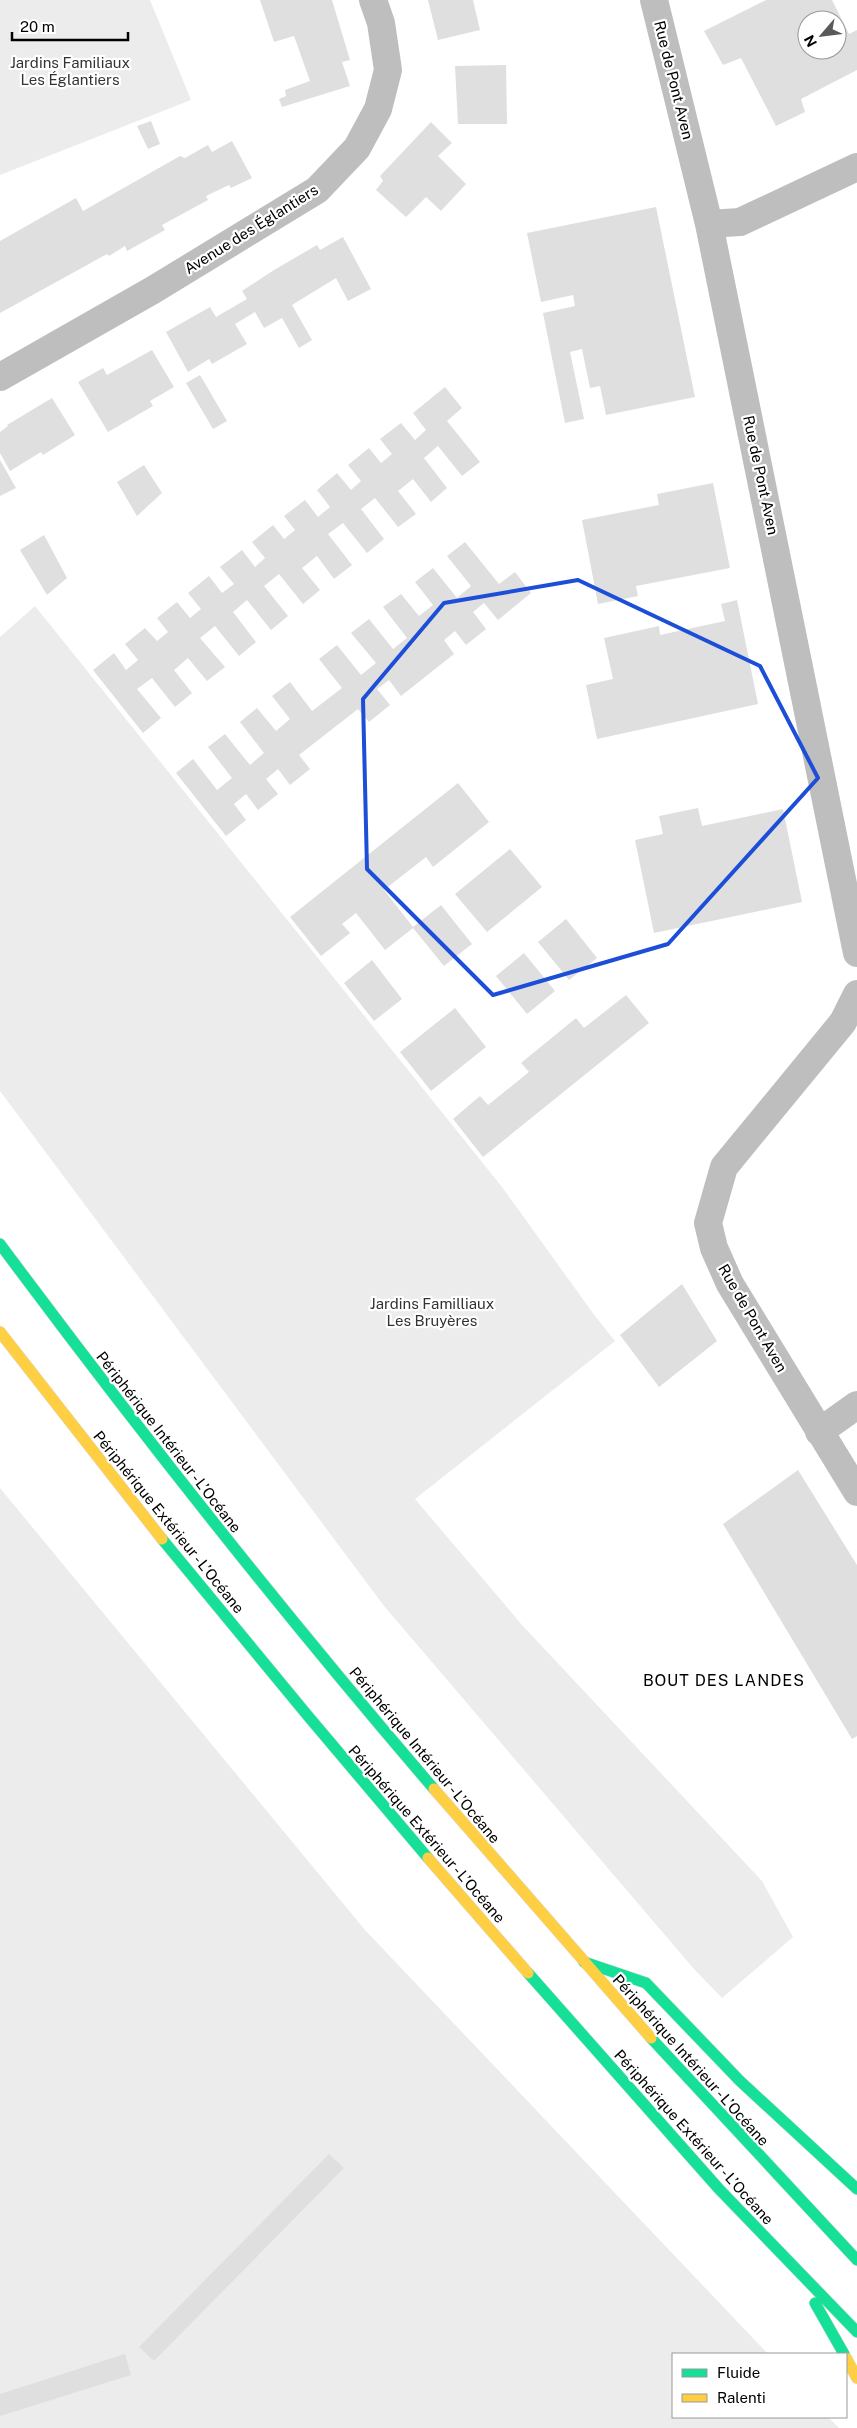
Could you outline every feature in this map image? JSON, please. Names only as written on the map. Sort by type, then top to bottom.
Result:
[{"type":"highway","name":"Périphérique Intérieur - L’Océane","points":[[0,1244],[79,1352],[212,1522],[346,1686],[582,1961],[768,2167],[857,2260]]},
{"type":"highway","name":"Périphérique Extérieur - L’Océane","points":[[0,1332],[178,1560],[395,1822],[580,2034],[800,2275],[857,2332]]},
{"type":"highway","points":[[582,1961],[646,1983],[740,2081],[857,2189]]},
{"type":"highway","points":[[800,2275],[843,2353]]},
{"type":"highway","points":[[847,2360],[857,2378]]},
{"type":"street","name":"Avenue des Églantiers","points":[[0,377],[161,286],[317,190],[357,148],[378,109],[388,70],[381,23],[373,0]]},
{"type":"street","name":"Rue de Pont Aven","points":[[654,0],[709,224],[857,953]]},
{"type":"street","points":[[709,224],[740,222],[857,167]]},
{"type":"street","name":"Rue de Pont Aven","points":[[857,994],[843,1022],[724,1167],[708,1223],[714,1248],[730,1284],[857,1492]]},
{"type":"street","points":[[819,1432],[857,1405]]},
{"type":"highlighted area","points":[[578,580],[760,666],[818,778],[668,944],[493,995],[367,869],[363,699],[444,603]]},
{"type":"green space","name":"Jardins Familiaux Les Églantiers","points":[[0,0],[150,0],[191,100],[0,175]]},
{"type":"green space","name":"Jardins Familliaux Les Bruyères","points":[[35,606],[502,1187],[615,1341],[415,1499],[522,1625],[762,1881],[793,1937],[722,1998],[694,1969],[384,1606],[0,1091],[0,637]]},
{"type":"green space","points":[[0,1488],[365,1930],[767,2353],[672,2353],[672,2418],[829,2418],[839,2428],[0,2428]]},
{"type":"building","points":[[260,0],[332,0],[350,60],[342,62],[350,86],[282,107],[279,99],[286,96],[285,90],[310,81],[294,36],[274,42]]},
{"type":"building","points":[[428,0],[473,0],[480,30],[438,40]]},
{"type":"building","points":[[766,0],[832,0],[837,10],[797,10],[797,60],[847,60],[847,30],[849,34],[857,30],[857,70],[801,99],[805,112],[776,126],[741,58],[723,65],[704,31]]},
{"type":"building","points":[[506,65],[507,124],[458,124],[455,66]]},
{"type":"building","points":[[151,121],[160,144],[148,149],[137,126]]},
{"type":"building","points":[[431,122],[452,143],[438,156],[466,184],[441,211],[426,197],[406,217],[376,190],[383,181],[380,176]]},
{"type":"building","points":[[232,141],[252,178],[231,188],[229,185],[206,196],[208,200],[162,225],[165,230],[127,251],[125,246],[109,256],[107,254],[0,313],[0,241],[76,198],[83,211],[180,156],[185,158],[208,145],[212,152]]},
{"type":"building","points":[[656,207],[695,397],[606,415],[600,386],[590,388],[582,349],[570,352],[584,419],[565,423],[543,313],[575,306],[573,295],[541,302],[527,233]]},
{"type":"building","points":[[343,237],[371,289],[348,301],[336,278],[292,305],[312,340],[299,348],[282,318],[264,328],[255,312],[235,324],[247,344],[212,364],[209,359],[188,372],[166,332],[210,307],[216,317],[247,299],[242,291],[274,270],[317,245],[320,250]]},
{"type":"building","points":[[152,350],[174,387],[150,401],[153,406],[108,432],[78,382],[103,368],[107,375]]},
{"type":"building","points":[[200,375],[227,421],[213,429],[186,383]]},
{"type":"building","points":[[445,387],[462,408],[447,421],[480,462],[462,476],[438,446],[424,458],[447,488],[431,502],[413,479],[398,491],[416,514],[398,527],[375,498],[361,509],[384,539],[367,553],[343,523],[328,534],[352,565],[334,579],[317,556],[302,568],[320,590],[303,604],[279,574],[264,586],[288,616],[271,630],[247,600],[233,612],[256,642],[239,656],[215,626],[200,638],[225,667],[207,681],[188,658],[174,670],[192,693],[175,707],[152,678],[137,689],[161,718],[143,733],[93,670],[114,653],[126,670],[138,660],[125,644],[145,628],[157,641],[168,632],[157,618],[177,602],[190,618],[201,609],[188,593],[209,576],[222,593],[234,584],[220,567],[242,550],[255,567],[265,558],[252,542],[273,525],[284,539],[295,530],[284,516],[305,500],[318,517],[330,507],[317,490],[337,473],[351,490],[361,481],[348,465],[369,448],[381,463],[392,454],[380,439],[401,423],[415,440],[426,430],[413,413]]},
{"type":"building","points":[[52,398],[75,435],[43,455],[41,452],[10,471],[0,453],[0,432],[7,425]]},
{"type":"building","points":[[0,460],[16,488],[0,496]]},
{"type":"building","points":[[144,465],[162,493],[137,516],[117,482]]},
{"type":"building","points":[[713,483],[730,568],[636,586],[638,596],[598,604],[582,520],[659,505],[657,494]]},
{"type":"building","points":[[44,535],[67,578],[47,595],[20,550]]},
{"type":"building","points":[[465,542],[499,584],[515,572],[531,593],[498,620],[484,603],[473,612],[486,629],[466,645],[455,631],[444,640],[454,654],[401,696],[389,680],[377,689],[390,705],[369,722],[358,709],[299,755],[310,769],[290,785],[278,769],[266,779],[278,794],[258,810],[246,794],[234,804],[246,820],[226,836],[176,773],[193,759],[217,790],[232,778],[208,747],[225,734],[250,765],[264,753],[240,722],[257,708],[276,731],[290,719],[272,696],[290,682],[312,711],[342,688],[319,659],[337,645],[361,675],[376,663],[351,633],[369,619],[393,649],[407,638],[383,607],[401,594],[419,616],[433,605],[415,582],[433,568],[457,598],[471,586],[447,556]]},
{"type":"building","points":[[737,600],[758,704],[597,739],[586,685],[613,679],[604,638],[659,626],[660,635],[725,621],[721,604]]},
{"type":"building","points":[[458,783],[489,822],[433,867],[426,857],[384,890],[413,927],[441,905],[472,944],[444,966],[413,928],[385,950],[356,913],[342,924],[350,933],[321,956],[290,917]]},
{"type":"building","points":[[698,808],[702,826],[783,809],[802,902],[654,933],[635,840],[663,834],[659,816]]},
{"type":"building","points":[[510,849],[542,887],[487,932],[455,894]]},
{"type":"building","points":[[566,919],[597,958],[569,980],[538,942]]},
{"type":"building","points":[[524,953],[555,991],[527,1014],[496,976]]},
{"type":"building","points":[[372,960],[402,999],[374,1021],[344,983]]},
{"type":"building","points":[[626,995],[649,1023],[483,1157],[453,1119],[480,1096],[488,1105],[529,1072],[521,1063],[576,1018],[584,1028]]},
{"type":"building","points":[[455,1008],[486,1047],[431,1091],[400,1052]]},
{"type":"building","points":[[682,1284],[717,1341],[659,1387],[620,1335]]},
{"type":"building","points":[[798,1470],[857,1565],[857,1736],[852,1739],[723,1524]]},
{"type":"building","points":[[329,2154],[344,2168],[154,2361],[139,2347]]},
{"type":"building","points":[[125,2354],[131,2375],[0,2416],[0,2394]]},
{"type":"traffic: fast","points":[[0,1244],[212,1521],[434,1789]]},
{"type":"traffic: fast","points":[[162,1539],[428,1858]]},
{"type":"traffic: fast","points":[[584,1962],[646,1983],[740,2081],[857,2189]]},
{"type":"traffic: fast","points":[[528,1973],[719,2189],[857,2332]]},
{"type":"traffic: fast","points":[[651,2038],[857,2260]]},
{"type":"traffic: fast","points":[[815,2303],[843,2353]]},
{"type":"traffic: slow","points":[[0,1332],[162,1539]]},
{"type":"traffic: slow","points":[[434,1789],[651,2038]]},
{"type":"traffic: slow","points":[[428,1858],[528,1973]]},
{"type":"traffic: slow","points":[[847,2360],[857,2378]]},
{"type":"district","name":"BOUT DES LANDES","points":[[724,1680]]}]
